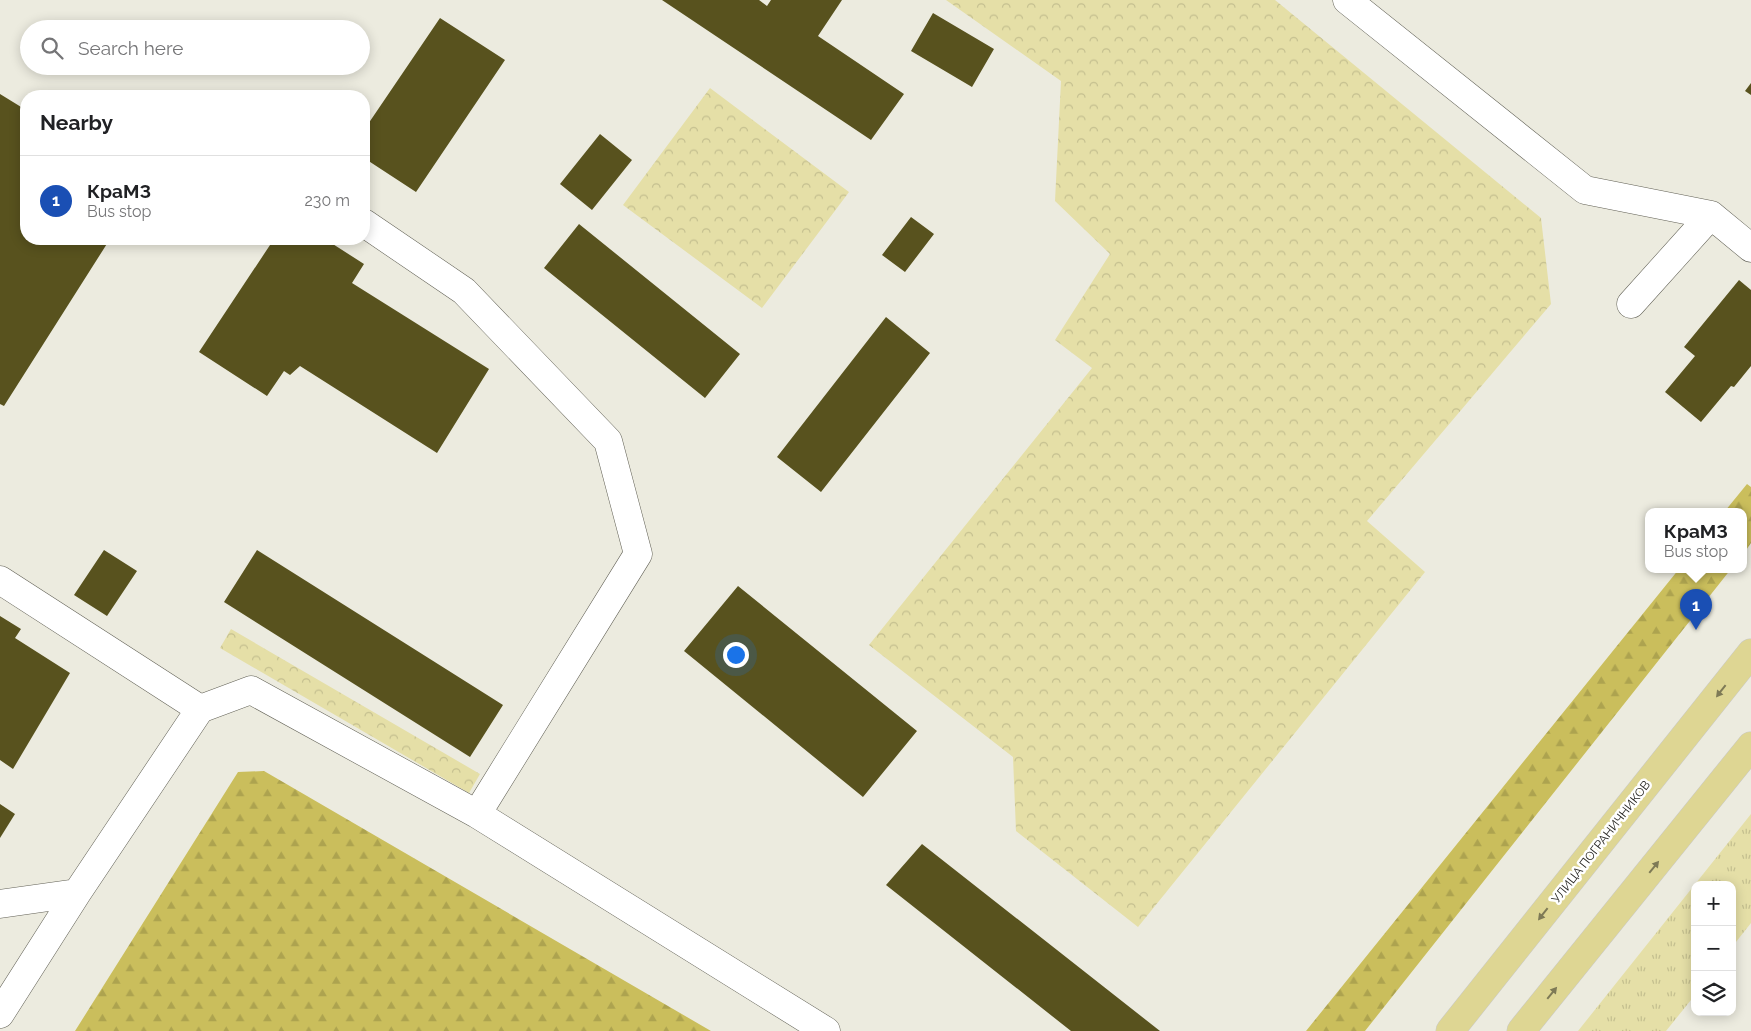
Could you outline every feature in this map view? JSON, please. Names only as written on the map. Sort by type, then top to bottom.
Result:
[{"type":"main road","name":"УЛИЦА ПОГРАНИЧНИКОВ","points":[[1450,1031],[1751,653]]},
{"type":"main road","points":[[1521,1031],[1751,746]]},
{"type":"lane","points":[[1347,0],[1585,190],[1710,215],[1751,248]]},
{"type":"lane","points":[[1631,304],[1710,215]]},
{"type":"lane","points":[[370,227],[464,291],[608,441],[638,554],[477,814]]},
{"type":"lane","points":[[0,580],[200,709]]},
{"type":"lane","points":[[0,1014],[77,893],[200,709],[251,690],[477,814],[826,1031]]},
{"type":"lane","points":[[0,904],[77,893]]},
{"type":"green space","points":[[946,0],[1275,0],[1541,218],[1551,304],[1367,521],[1425,572],[1138,927],[1016,831],[1013,757],[869,645],[1092,368],[1055,340],[1110,254],[1055,201],[1061,81]]},
{"type":"green space","points":[[710,88],[849,192],[762,308],[623,205]]},
{"type":"green space","points":[[1747,484],[1751,487],[1751,543],[1747,549],[1747,508],[1727,508]]},
{"type":"green space","points":[[1676,573],[1728,573],[1365,1031],[1306,1031]]},
{"type":"green space","points":[[231,629],[480,774],[469,793],[220,648]]},
{"type":"green space","points":[[264,771],[711,1031],[75,1031],[238,772]]},
{"type":"green space","points":[[1751,814],[1751,923],[1736,942],[1736,881],[1698,881]]},
{"type":"green space","points":[[1691,889],[1691,1000],[1666,1031],[1578,1031]]},
{"type":"building","points":[[662,0],[759,0],[767,6],[771,0],[842,0],[818,36],[904,94],[871,140]]},
{"type":"building","points":[[933,13],[994,49],[972,87],[911,51]]},
{"type":"building","points":[[440,18],[505,60],[416,192],[370,162],[370,121]]},
{"type":"building","points":[[1751,83],[1751,95],[1745,91]]},
{"type":"building","points":[[0,94],[20,106],[20,245],[106,245],[4,406],[0,404]]},
{"type":"building","points":[[600,134],[632,160],[592,210],[560,184]]},
{"type":"building","points":[[911,217],[934,234],[905,272],[882,255]]},
{"type":"building","points":[[579,224],[740,354],[705,398],[544,268]]},
{"type":"building","points":[[270,245],[334,245],[364,264],[352,283],[489,369],[437,453],[300,366],[290,375],[284,371],[267,396],[199,352]]},
{"type":"building","points":[[1739,280],[1751,290],[1751,366],[1734,387],[1731,386],[1701,422],[1665,392],[1695,356],[1684,347]]},
{"type":"building","points":[[886,317],[930,353],[821,492],[777,457]]},
{"type":"building","points":[[104,550],[137,571],[107,616],[74,595]]},
{"type":"building","points":[[257,550],[503,705],[470,757],[224,602]]},
{"type":"building","points":[[738,586],[917,731],[863,797],[684,651]]},
{"type":"building","points":[[0,616],[21,629],[15,638],[70,673],[13,769],[0,760]]},
{"type":"building","points":[[0,804],[15,814],[0,838]]},
{"type":"building","points":[[922,844],[1160,1031],[1071,1031],[886,885]]},
{"type":"place","name":"КраМЗ","points":[[1696,630]]}]
